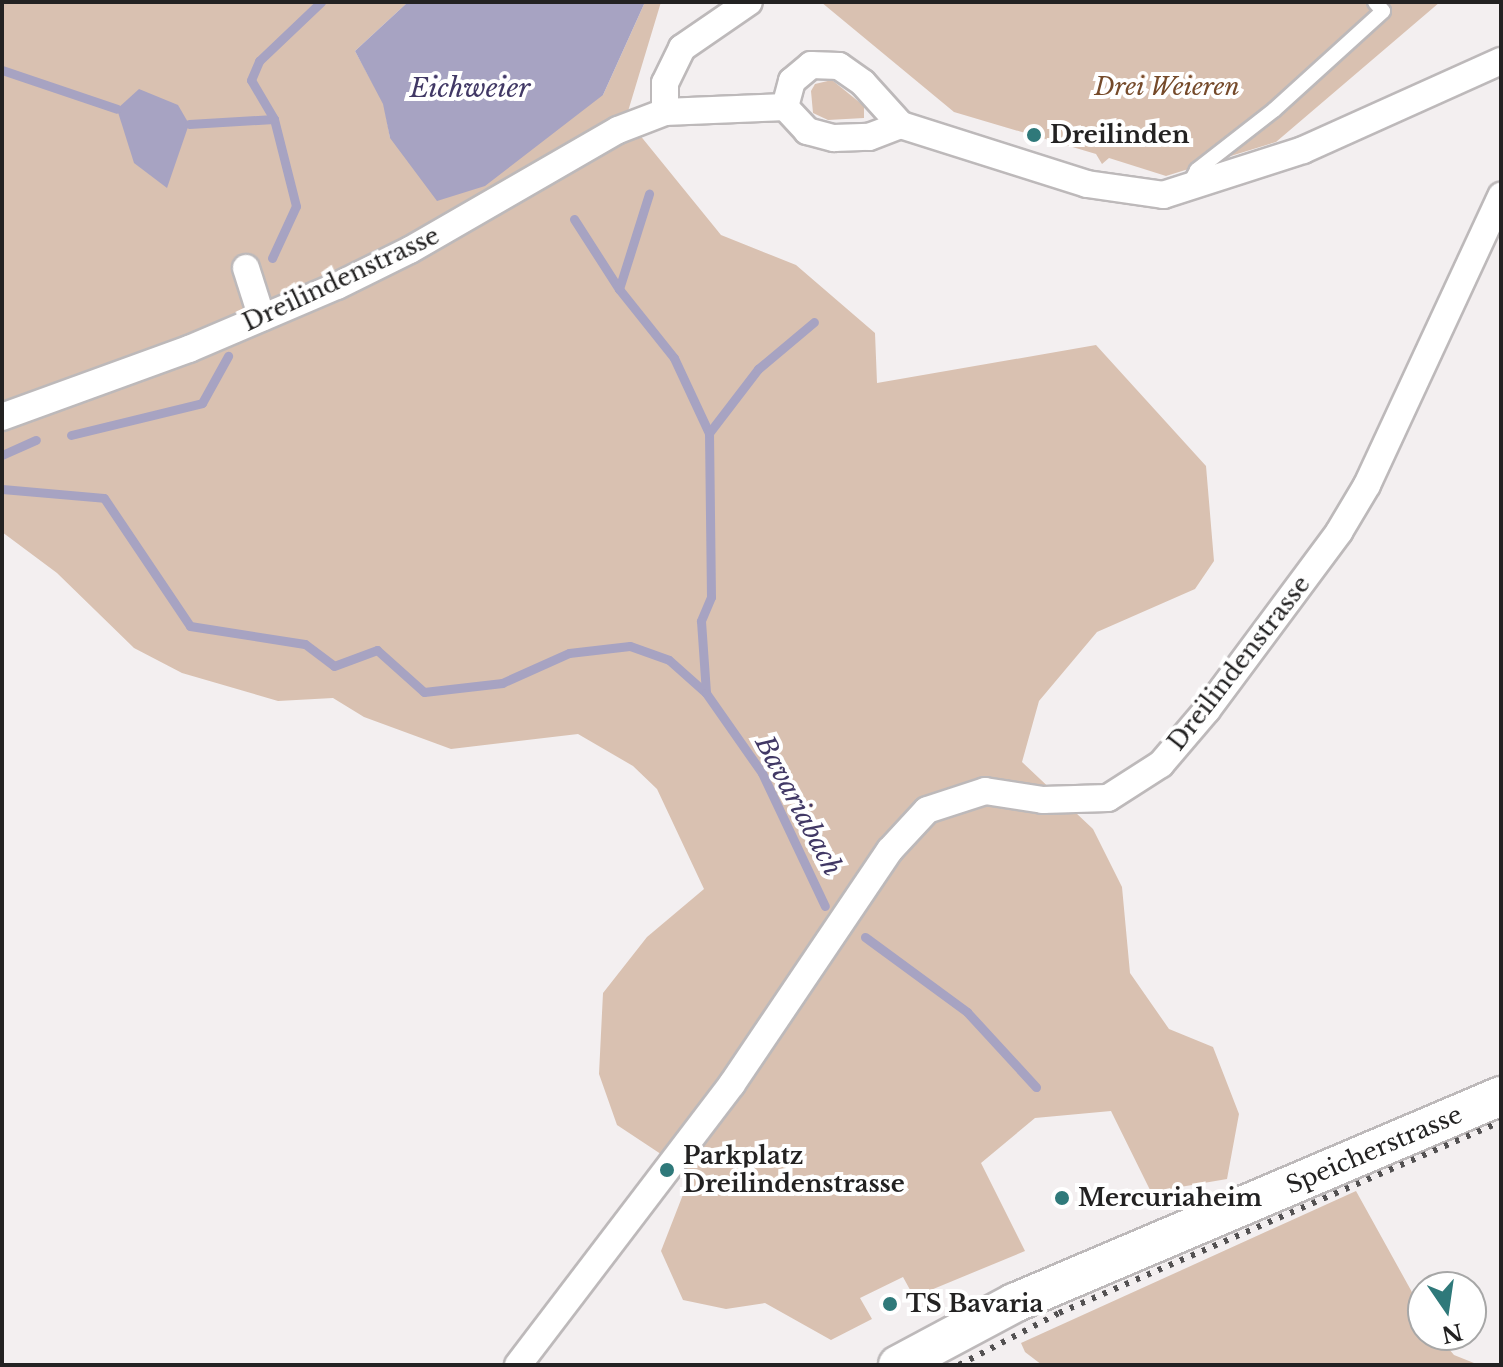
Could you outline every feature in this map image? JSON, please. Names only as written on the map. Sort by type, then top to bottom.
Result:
[{"type":"main road","name":"Speicherstrasse","points":[[898,1365],[1014,1303],[1501,1096]]},
{"type":"street","points":[[665,112],[665,83],[682,48],[749,2]]},
{"type":"street","points":[[901,125],[869,137],[834,138],[807,131],[785,107],[792,81],[811,65],[839,66],[863,83],[901,125],[1087,184],[1143,195],[1185,192],[1345,133],[1501,61]]},
{"type":"street","name":"Dreilindenstrasse","points":[[2,417],[262,318],[410,250],[618,130],[665,112],[785,107]]},
{"type":"street","name":"Dreilindenstrasse","points":[[518,1365],[732,1084],[890,850],[927,810],[985,791],[1043,800],[1108,798],[1161,764],[1207,710],[1339,532],[1367,485],[1501,196]]},
{"type":"street","points":[[246,268],[262,318]]},
{"type":"lane","points":[[1185,192],[1197,170],[1274,110],[1383,11],[1375,2]]},
{"type":"green space","points":[[2,2],[408,2],[355,51],[384,104],[390,138],[603,95],[645,2],[661,2],[626,118],[721,235],[796,265],[875,333],[877,383],[1096,345],[1206,466],[1214,561],[1195,589],[1097,632],[1039,701],[1022,762],[1093,829],[1122,887],[1130,973],[1169,1029],[1213,1047],[1239,1114],[1227,1179],[1151,1192],[1111,1111],[1035,1118],[981,1163],[1025,1251],[914,1297],[903,1277],[860,1298],[872,1319],[831,1340],[765,1303],[726,1309],[683,1300],[661,1251],[691,1174],[617,1125],[599,1074],[603,993],[647,937],[704,889],[657,789],[633,766],[578,734],[451,749],[364,717],[333,698],[278,701],[182,673],[134,648],[57,573],[2,532]]},
{"type":"green space","name":"Drei Weieren","points":[[821,2],[1440,2],[1276,142],[1166,176],[1109,158],[1102,164],[1096,154],[954,112]]},
{"type":"green space","points":[[832,80],[864,106],[864,118],[828,120],[813,113],[811,91],[815,84]]},
{"type":"green space","points":[[1356,1191],[1407,1283],[1407,1351],[1451,1351],[1479,1365],[1042,1365],[1025,1352],[1021,1343]]},
{"type":"water","name":"Eichweier","points":[[408,2],[645,2],[603,95],[485,186],[437,201],[390,138],[383,104],[355,51]]},
{"type":"water","points":[[139,89],[178,105],[189,124],[167,188],[134,163],[117,109]]},
{"type":"waterway","points":[[272,258],[296,206],[274,119],[251,80],[259,61],[321,2]]},
{"type":"waterway","points":[[2,70],[117,109]]},
{"type":"waterway","points":[[189,124],[274,119]]},
{"type":"waterway","points":[[619,289],[649,194]]},
{"type":"waterway","points":[[574,219],[619,289],[674,358],[709,433],[711,597],[701,621],[706,693]]},
{"type":"waterway","points":[[709,433],[758,369],[814,322]]},
{"type":"waterway","points":[[71,435],[202,403],[228,356]]},
{"type":"waterway","points":[[2,455],[36,440]]},
{"type":"waterway","name":"Bavariabach","points":[[2,489],[104,498],[190,626],[305,644],[334,666],[377,650],[424,692],[502,683],[569,653],[630,646],[669,660],[706,693],[762,773],[825,906]]},
{"type":"waterway","name":"Bavariabach","points":[[865,937],[967,1012],[1036,1087]]},
{"type":"railway","points":[[959,1365],[1059,1313],[1501,1122]]},
{"type":"place","name":"Dreilinden","points":[[1034,135]]},
{"type":"place","name":"Parkplatz Dreilindenstrasse","points":[[667,1170]]},
{"type":"place","name":"Mercuriaheim","points":[[1062,1198]]},
{"type":"place","name":"TS Bavaria","points":[[890,1304]]}]
